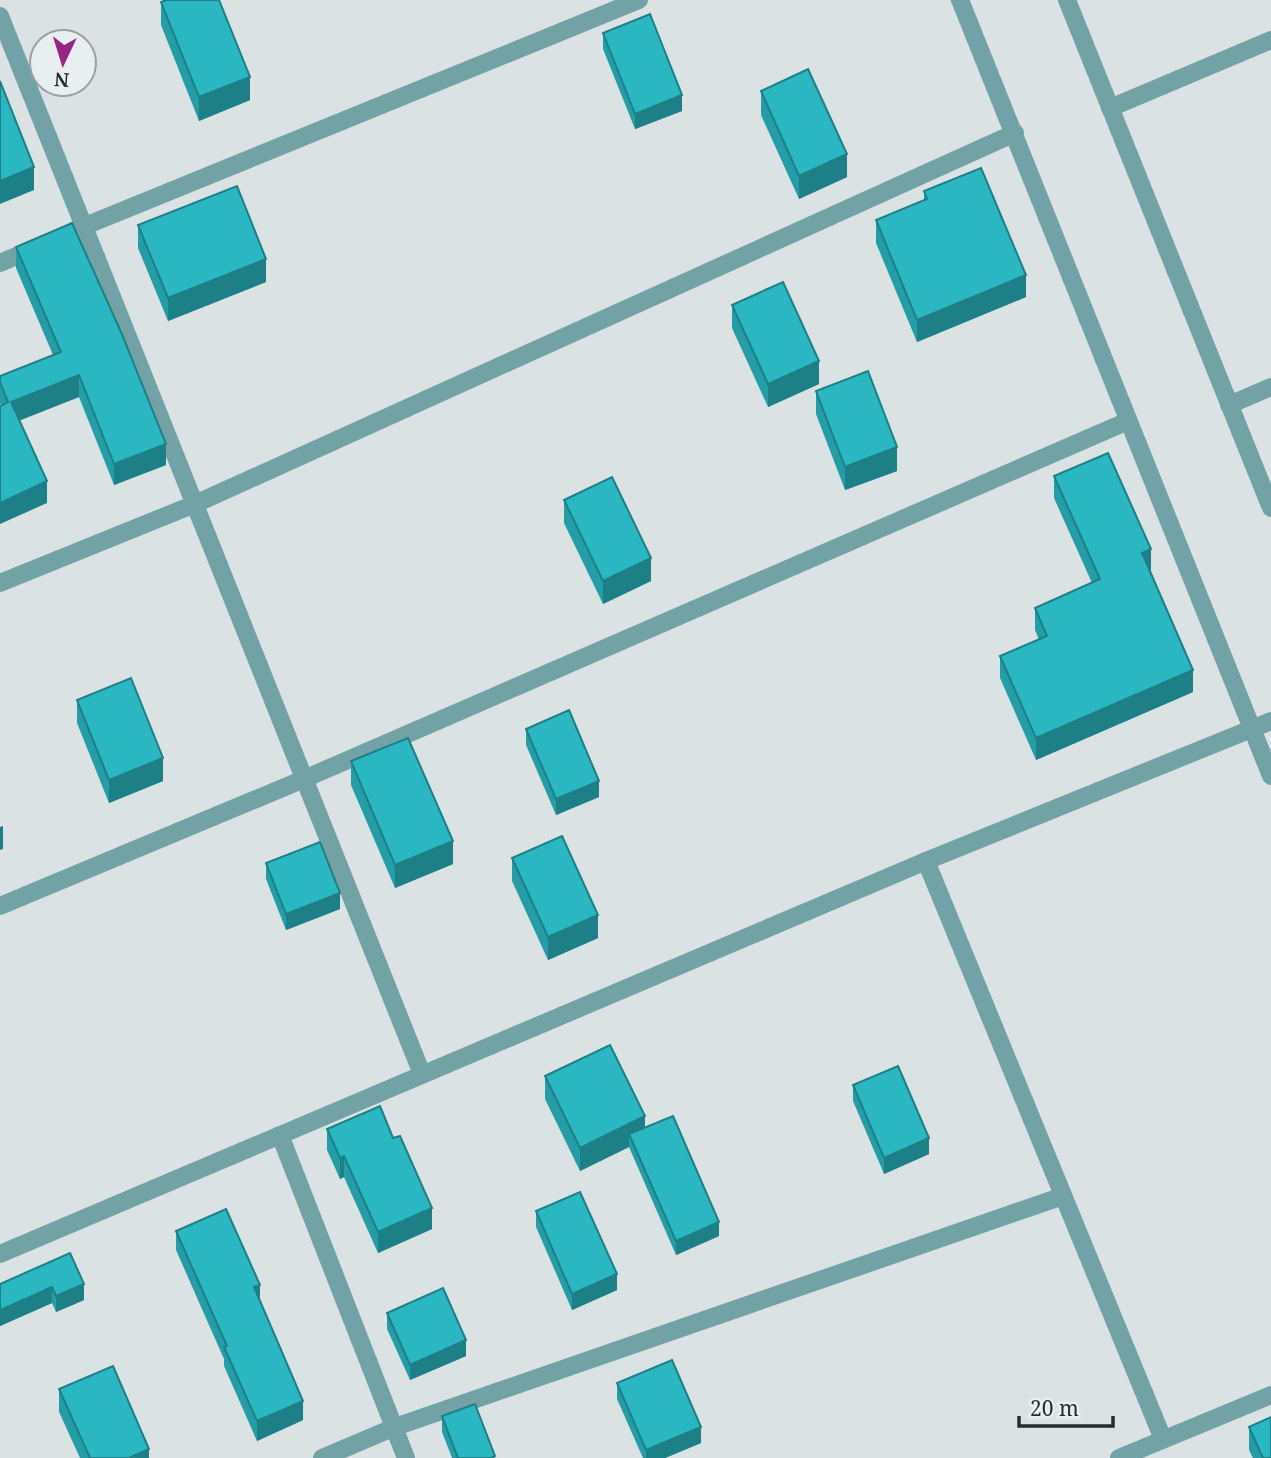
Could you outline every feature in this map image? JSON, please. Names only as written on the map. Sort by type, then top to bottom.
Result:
[{"type":"street","points":[[0,263],[639,0]]},
{"type":"street","points":[[960,0],[1271,776]]},
{"type":"street","points":[[1067,0],[1271,508]]},
{"type":"street","points":[[0,16],[422,1074]]},
{"type":"street","points":[[1110,108],[1271,40]]},
{"type":"street","points":[[0,583],[195,504],[1015,133]]},
{"type":"street","points":[[1230,405],[1271,387]]},
{"type":"street","points":[[0,906],[304,779],[1129,421]]},
{"type":"street","points":[[0,1254],[926,860],[1271,721]]},
{"type":"street","points":[[926,860],[1163,1439]]},
{"type":"street","points":[[280,1135],[406,1458]]},
{"type":"street","points":[[322,1458],[395,1427],[1063,1196]]},
{"type":"street","points":[[1119,1458],[1271,1395]]},
{"type":"building","points":[[219,0],[250,77],[199,97],[161,2]]},
{"type":"building","points":[[650,14],[682,95],[635,114],[603,33]]},
{"type":"building","points":[[808,69],[847,154],[799,176],[761,91]]},
{"type":"building","points":[[0,81],[34,167],[0,181]]},
{"type":"building","points":[[981,168],[1026,275],[917,320],[876,220],[927,199],[924,191]]},
{"type":"building","points":[[237,186],[266,259],[168,298],[138,225]]},
{"type":"building","points":[[72,223],[121,332],[166,444],[114,464],[79,375],[11,402],[47,481],[0,503],[0,406],[8,402],[0,376],[61,352],[16,247]]},
{"type":"building","points":[[783,282],[819,361],[768,384],[732,305]]},
{"type":"building","points":[[868,371],[897,447],[845,467],[816,391]]},
{"type":"building","points":[[1108,453],[1151,549],[1142,553],[1193,670],[1036,738],[1000,656],[1047,636],[1035,608],[1100,579],[1054,476]]},
{"type":"building","points":[[612,477],[651,558],[603,581],[564,500]]},
{"type":"building","points":[[131,678],[163,758],[109,780],[77,700]]},
{"type":"building","points":[[569,710],[599,781],[556,799],[526,729]]},
{"type":"building","points":[[408,738],[453,841],[395,865],[351,761]]},
{"type":"building","points":[[562,836],[598,915],[548,937],[512,858]]},
{"type":"building","points":[[320,842],[340,893],[286,914],[266,863]]},
{"type":"building","points":[[610,1045],[645,1116],[580,1148],[545,1076]]},
{"type":"building","points":[[898,1066],[929,1138],[884,1158],[853,1085]]},
{"type":"building","points":[[380,1106],[393,1138],[400,1136],[432,1208],[378,1232],[344,1156],[340,1158],[327,1129]]},
{"type":"building","points":[[673,1116],[719,1222],[676,1241],[629,1134]]},
{"type":"building","points":[[580,1192],[617,1274],[572,1294],[536,1211]]},
{"type":"building","points":[[226,1209],[260,1285],[254,1287],[303,1401],[257,1421],[176,1231]]},
{"type":"building","points":[[70,1253],[84,1284],[56,1296],[52,1287],[0,1310],[0,1284]]},
{"type":"building","points":[[443,1288],[466,1340],[410,1365],[387,1313]]},
{"type":"building","points":[[672,1360],[701,1427],[646,1450],[617,1383]]},
{"type":"building","points":[[113,1366],[149,1449],[129,1458],[90,1458],[59,1389]]},
{"type":"building","points":[[475,1404],[495,1456],[458,1458],[442,1416]]},
{"type":"building","points":[[1271,1417],[1271,1458],[1263,1458],[1249,1427]]}]
